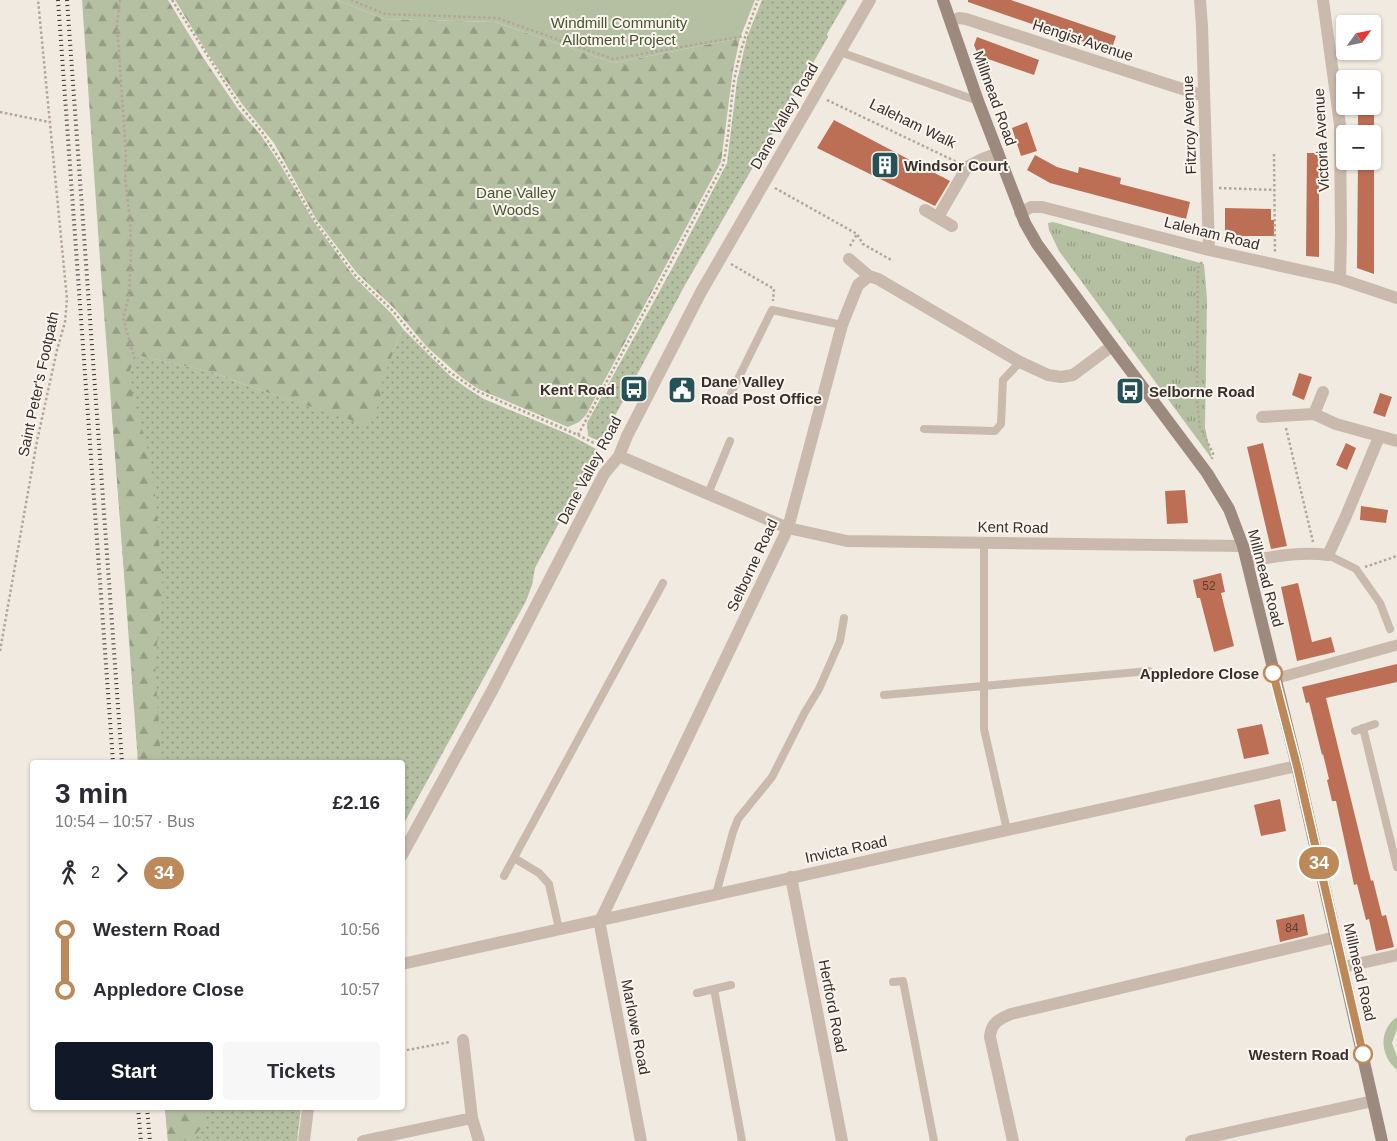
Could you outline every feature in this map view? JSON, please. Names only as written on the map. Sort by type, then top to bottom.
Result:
[{"type":"main road","name":"Millmead Road","points":[[943,0],[1020,213],[1038,244],[1207,473],[1229,509],[1243,546],[1274,680],[1297,766],[1382,1141]]},
{"type":"street","name":"Dane Valley Road","points":[[405,850],[493,689],[604,474],[619,456],[631,427],[701,292],[870,0]]},
{"type":"street","name":"Fitzroy Avenue","points":[[1200,0],[1209,250]]},
{"type":"street","name":"Victoria Avenue","points":[[1324,0],[1340,125],[1340,279]]},
{"type":"street","name":"Hengist Avenue","points":[[951,21],[959,18],[966,19],[1204,96]]},
{"type":"street","name":"Laleham Walk","points":[[967,167],[998,153]]},
{"type":"street","points":[[938,217],[967,167]]},
{"type":"street","name":"Laleham Road","points":[[1020,213],[1031,207],[1042,207],[1209,250],[1340,279],[1397,298]]},
{"type":"street","points":[[925,210],[952,226]]},
{"type":"street","points":[[849,253],[869,276],[878,278],[1020,362],[1048,376],[1061,377],[1073,374],[1112,346]]},
{"type":"street","name":"Selborne Road","points":[[600,920],[788,528],[842,325],[858,285],[869,276]]},
{"type":"street","points":[[1314,414],[1324,392]]},
{"type":"street","points":[[1262,417],[1314,414],[1336,424],[1397,441]]},
{"type":"street","points":[[1247,562],[1292,554],[1322,554],[1346,516],[1379,437]]},
{"type":"street","name":"Kent Road","points":[[619,456],[788,528],[847,541],[1243,546]]},
{"type":"street","points":[[1274,680],[1397,645]]},
{"type":"street","name":"Invicta Road","points":[[405,963],[1297,766]]},
{"type":"street","name":"Hertford Road","points":[[791,877],[842,1141]]},
{"type":"street","name":"Marlowe Road","points":[[600,920],[641,1141]]},
{"type":"street","points":[[1013,1141],[990,1037],[990,1030],[994,1023],[1001,1018],[1011,1014],[1336,937]]},
{"type":"street","points":[[1343,967],[1397,955]]},
{"type":"street","points":[[462,1040],[472,1118],[479,1141]]},
{"type":"street","points":[[1191,1141],[1373,1101]]},
{"type":"street","points":[[304,1141],[308,1110]]},
{"type":"street","points":[[363,1141],[472,1118]]},
{"type":"lane","points":[[840,52],[978,101]]},
{"type":"lane","points":[[730,395],[772,310],[842,325]]},
{"type":"lane","points":[[924,429],[995,430],[1001,424],[1003,380],[1020,362]]},
{"type":"lane","points":[[708,494],[730,441]]},
{"type":"lane","points":[[984,543],[984,729],[1007,830]]},
{"type":"lane","points":[[1322,554],[1356,570],[1380,603],[1390,629]]},
{"type":"lane","points":[[504,876],[663,583]]},
{"type":"lane","points":[[716,894],[738,818],[772,777],[805,712],[819,689],[840,640],[844,618]]},
{"type":"lane","points":[[884,695],[1149,671]]},
{"type":"lane","points":[[1355,731],[1375,724]]},
{"type":"lane","points":[[1363,728],[1397,867]]},
{"type":"lane","points":[[514,858],[539,873],[549,884],[559,929]]},
{"type":"lane","points":[[893,982],[902,981],[934,1141]]},
{"type":"lane","points":[[697,993],[731,985]]},
{"type":"lane","points":[[714,989],[742,1141]]},
{"type":"path","name":"Saint Peter's Footpath","points":[[0,651],[37,441],[65,322],[67,299],[38,0]]},
{"type":"path","points":[[120,0],[117,24],[131,252],[129,296],[123,318],[135,360]]},
{"type":"path","points":[[172,0],[206,56],[240,106],[267,139],[315,221],[355,275],[393,311],[417,340],[448,371],[477,392],[578,435],[619,456]]},
{"type":"path","points":[[351,0],[385,14],[497,18],[614,59],[744,36]]},
{"type":"path","points":[[578,435],[723,165],[734,80],[744,36],[758,0]]},
{"type":"path","name":"Laleham Walk","points":[[815,94],[967,167]]},
{"type":"path","points":[[0,112],[49,122]]},
{"type":"path","points":[[1274,154],[1276,251],[1274,264]]},
{"type":"path","points":[[765,182],[857,234],[863,244],[893,261]]},
{"type":"path","points":[[1207,188],[1275,190]]},
{"type":"path","points":[[849,253],[857,234]]},
{"type":"path","points":[[1207,473],[1213,453],[1200,428],[1197,401],[1196,346],[1198,268],[1209,250]]},
{"type":"path","points":[[721,258],[774,288],[772,310]]},
{"type":"path","points":[[1283,415],[1322,554]]},
{"type":"path","points":[[1356,570],[1383,559],[1397,556]]},
{"type":"path","points":[[405,1050],[462,1040]]},
{"type":"green space","points":[[82,0],[168,0],[204,59],[238,109],[260,134],[280,164],[314,222],[354,277],[391,313],[404,330],[398,338],[383,377],[380,400],[369,426],[212,372],[140,356],[135,360],[130,370],[132,393],[149,454],[156,502],[163,592],[155,661],[161,760],[139,760]]},
{"type":"green space","name":"Dane Valley Woods","points":[[175,0],[337,0],[384,19],[495,22],[614,63],[740,38],[733,70],[721,162],[586,415],[579,422],[568,427],[478,389],[461,377],[427,347],[395,309],[357,273],[316,219],[274,143],[242,104],[208,54]]},
{"type":"green space","name":"Windmill Community Allotment Project","points":[[337,0],[755,0],[740,38],[614,63],[495,22],[384,19]]},
{"type":"green space","points":[[762,0],[847,0],[827,34],[828,37],[685,285],[601,442],[588,436],[587,423],[675,263],[727,163],[737,81],[747,37]]},
{"type":"green space","points":[[1053,222],[1204,264],[1207,299],[1205,428],[1212,459],[1059,251],[1049,230],[1048,223]]},
{"type":"green space","points":[[404,330],[450,376],[484,399],[570,435],[598,450],[535,568],[532,585],[526,601],[405,821],[405,760],[138,760],[111,400],[115,362],[140,356],[173,363],[212,372],[307,405],[393,352],[398,338]]},
{"type":"green space","points":[[1397,1017],[1397,1029],[1392,1043],[1397,1057],[1397,1070],[1387,1058],[1384,1036],[1391,1022]]},
{"type":"green space","points":[[165,1110],[301,1110],[297,1141],[168,1141]]},
{"type":"green space","points":[[165,1110],[204,1110],[207,1121],[190,1141],[168,1141]]},
{"type":"building","points":[[968,0],[1011,0],[1116,36],[1111,51],[968,2]]},
{"type":"building","points":[[977,37],[1039,60],[1034,75],[988,59],[984,70],[974,45]]},
{"type":"building","points":[[1358,115],[1374,115],[1374,125],[1358,125]]},
{"type":"building","name":"Windsor Court","points":[[834,120],[950,181],[935,206],[817,148]]},
{"type":"building","points":[[1027,122],[1037,151],[1021,156],[1012,128]]},
{"type":"building","points":[[1307,153],[1319,153],[1319,257],[1306,256]]},
{"type":"building","points":[[1035,155],[1057,167],[1078,173],[1079,167],[1121,178],[1120,184],[1190,202],[1186,219],[1050,183],[1027,170]]},
{"type":"building","points":[[1358,170],[1374,170],[1374,274],[1357,268]]},
{"type":"building","points":[[1225,208],[1271,209],[1271,220],[1274,220],[1274,236],[1225,236]]},
{"type":"building","points":[[1299,373],[1312,377],[1304,400],[1292,395]]},
{"type":"building","points":[[1380,393],[1392,397],[1385,417],[1373,413]]},
{"type":"building","points":[[1263,443],[1287,546],[1271,549],[1247,447]]},
{"type":"building","points":[[1346,443],[1356,448],[1347,470],[1336,465]]},
{"type":"building","points":[[1185,490],[1188,523],[1167,524],[1165,491]]},
{"type":"building","points":[[1361,506],[1388,510],[1386,523],[1360,520]]},
{"type":"building","points":[[1221,573],[1225,592],[1221,593],[1234,646],[1214,652],[1200,598],[1197,598],[1193,580]]},
{"type":"building","points":[[1298,583],[1312,642],[1331,637],[1335,652],[1297,661],[1281,587]]},
{"type":"building","points":[[1397,664],[1397,682],[1326,698],[1371,881],[1373,880],[1382,916],[1386,915],[1394,947],[1376,951],[1369,919],[1366,920],[1357,884],[1354,885],[1336,801],[1332,801],[1323,754],[1309,702],[1306,703],[1302,687]]},
{"type":"building","points":[[1262,724],[1269,754],[1244,759],[1237,729]]},
{"type":"building","points":[[1280,799],[1286,831],[1261,836],[1254,805]]},
{"type":"building","points":[[1304,914],[1308,935],[1280,942],[1276,920]]},
{"type":"railway","points":[[58,0],[113,760]]},
{"type":"railway","points":[[67,0],[122,760]]},
{"type":"railway","points":[[138,1110],[141,1141]]},
{"type":"railway","points":[[147,1110],[150,1141]]},
{"type":"bus line","name":"34","points":[[1273,673],[1297,766],[1363,1054]]},
{"type":"place","name":"Windsor Court","points":[[885,165]]},
{"type":"place","name":"Kent Road","points":[[634,389]]},
{"type":"place","name":"Dane Valley Road Post Office","points":[[682,390]]},
{"type":"place","name":"Selborne Road","points":[[1130,391]]},
{"type":"place","name":"Appledore Close","points":[[1273,673]]},
{"type":"place","name":"Western Road","points":[[1363,1054]]}]
